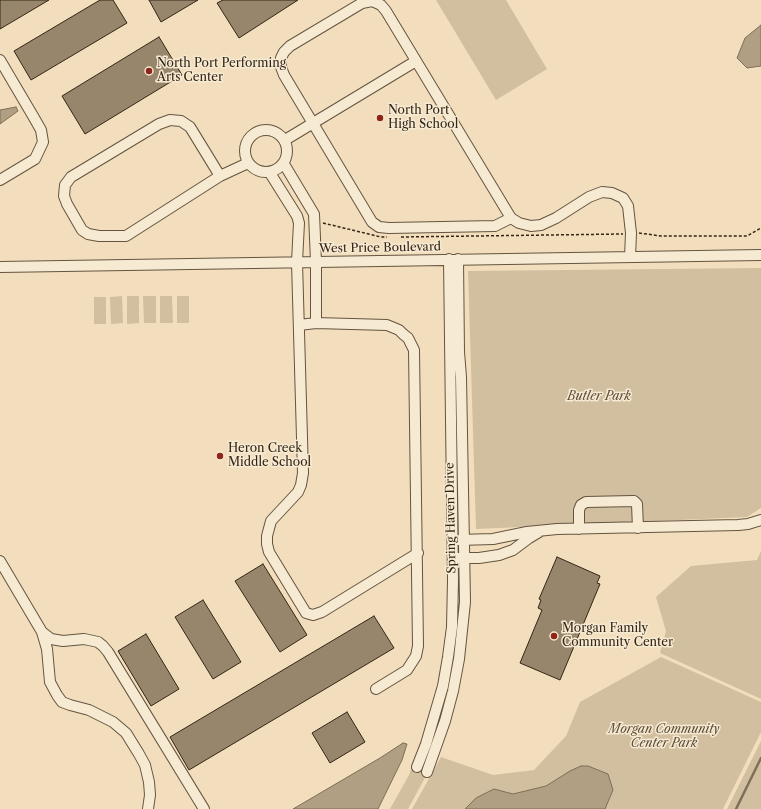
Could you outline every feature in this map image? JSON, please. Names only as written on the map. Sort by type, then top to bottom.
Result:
[{"type":"street","points":[[511,218],[495,226],[389,228],[379,227],[372,222],[284,75],[281,67],[281,58],[284,52],[290,46],[362,3],[372,1],[381,5],[511,218],[519,223],[531,226],[541,225],[556,218],[589,197],[602,192],[612,193],[623,198],[628,206],[631,234],[630,256]]},
{"type":"street","points":[[0,60],[34,116],[43,142],[35,159],[0,180]]},
{"type":"street","points":[[285,140],[416,61]]},
{"type":"street","points":[[220,176],[190,126],[181,121],[170,120],[159,124],[71,177],[65,185],[64,196],[66,204],[82,230],[88,234],[99,236],[126,236],[220,176],[248,163]]},
{"type":"street","points":[[263,130],[271,130],[279,134],[285,140],[288,148],[288,156],[284,164],[278,170],[270,173],[261,172],[254,169],[248,163],[245,155],[245,146],[255,133],[263,130]]},
{"type":"street","points":[[284,164],[314,214],[316,323]]},
{"type":"street","points":[[270,173],[297,216],[299,223],[297,262],[303,473],[298,492],[271,521],[267,536],[267,544],[271,555],[306,613],[312,615],[322,612],[418,553]]},
{"type":"street","points":[[297,216],[310,208]]},
{"type":"street","name":"West Price Boulevard","points":[[0,267],[761,254]]},
{"type":"street","name":"Spring Haven Drive","points":[[427,772],[436,748],[453,691],[459,659],[464,602],[461,377],[454,259]]},
{"type":"street","name":"Spring Haven Drive","points":[[417,767],[426,744],[441,693],[448,657],[453,608],[454,259]]},
{"type":"street","points":[[299,325],[316,323],[387,325],[399,330],[408,338],[414,356],[418,553],[418,646],[416,656],[407,670],[376,689]]},
{"type":"street","points":[[579,528],[579,510],[581,505],[586,502],[634,501],[637,504],[638,528]]},
{"type":"street","points":[[453,540],[493,539],[545,530],[738,525],[761,520]]},
{"type":"street","points":[[453,559],[499,555],[513,550],[529,538],[545,530]]},
{"type":"street","points":[[0,562],[42,632],[47,649],[50,682],[52,688],[62,702],[89,710],[114,722],[126,733],[139,754],[145,765],[149,782],[150,795],[148,809]]},
{"type":"street","points":[[42,632],[51,639],[63,641],[84,639],[98,642],[103,646],[204,809]]},
{"type":"green space","points":[[436,0],[506,0],[547,69],[496,100]]},
{"type":"green space","name":"Butler Park","points":[[761,268],[761,508],[747,517],[476,529],[468,271]]},
{"type":"green space","points":[[122,296],[123,323],[111,324],[110,297]]},
{"type":"green space","points":[[127,296],[139,296],[139,323],[127,324]]},
{"type":"green space","points":[[143,296],[156,296],[156,323],[144,323]]},
{"type":"green space","points":[[160,296],[172,296],[173,323],[160,323]]},
{"type":"green space","points":[[177,296],[189,296],[189,323],[177,323]]},
{"type":"green space","points":[[94,297],[106,297],[106,324],[94,324]]},
{"type":"green space","points":[[761,551],[761,699],[660,653],[666,631],[656,597],[691,566],[757,560]]},
{"type":"green space","name":"Morgan Community Center Park","points":[[661,657],[761,702],[761,732],[723,809],[412,809],[441,757],[493,775],[534,770],[566,736],[580,702]]},
{"type":"green space","points":[[761,741],[761,809],[727,809]]},
{"type":"green space","points":[[418,750],[419,751],[412,769],[419,773],[426,754],[429,756],[422,774],[426,776],[408,809],[390,809],[409,775]]},
{"type":"shaded area","points":[[761,25],[761,66],[747,68],[737,58],[745,38]]},
{"type":"shaded area","points":[[16,107],[18,111],[0,124],[0,110]]},
{"type":"shaded area","points":[[403,743],[407,744],[402,760],[378,809],[293,809],[380,758]]},
{"type":"shaded area","points":[[581,766],[588,766],[608,774],[613,790],[605,809],[465,809],[476,798],[494,789],[513,794],[546,786]]},
{"type":"building","points":[[0,0],[49,0],[0,29]]},
{"type":"building","points":[[100,0],[113,0],[127,23],[31,80],[14,51]]},
{"type":"building","points":[[149,0],[198,0],[161,22]]},
{"type":"building","points":[[223,0],[298,0],[239,38],[217,3]]},
{"type":"building","points":[[159,37],[182,75],[85,134],[62,96]]},
{"type":"building","name":"Morgan Family Community Center","points":[[557,557],[600,576],[597,583],[600,584],[560,680],[520,663],[542,610],[538,608],[541,600],[539,599]]},
{"type":"building","points":[[263,564],[307,635],[280,652],[235,581]]},
{"type":"building","points":[[203,600],[241,662],[213,679],[175,617]]},
{"type":"building","points":[[374,616],[394,648],[189,770],[170,737]]},
{"type":"building","points":[[146,634],[179,689],[151,706],[118,651]]},
{"type":"building","points":[[347,712],[365,742],[330,763],[312,733]]},
{"type":"waterway","points":[[736,809],[761,758]]},
{"type":"place","name":"North Port Performing Arts Center","points":[[149,71]]},
{"type":"place","name":"North Port High School","points":[[380,118]]},
{"type":"place","name":"Heron Creek Middle School","points":[[220,456]]},
{"type":"place","name":"Morgan Family Community Center","points":[[554,636]]}]
